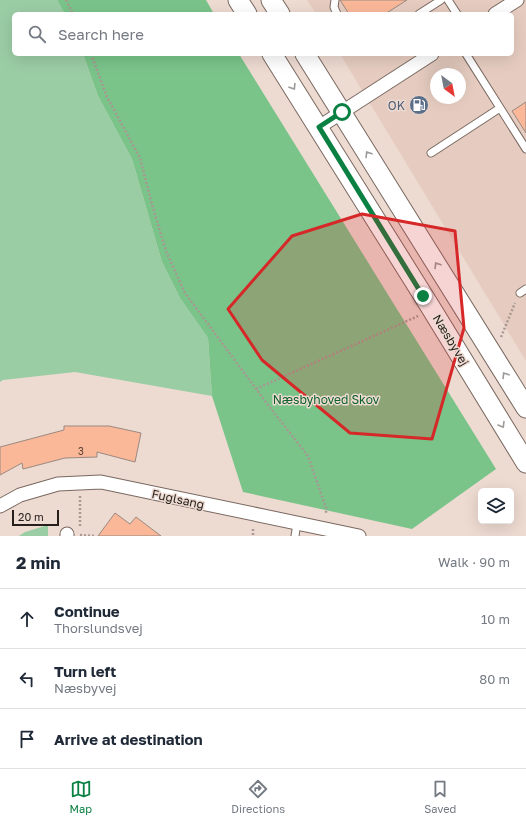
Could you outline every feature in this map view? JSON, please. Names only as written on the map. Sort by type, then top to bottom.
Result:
[{"type":"street","points":[[238,0],[246,12]]},
{"type":"street","points":[[271,0],[279,12]]},
{"type":"street","points":[[498,12],[517,0]]},
{"type":"street","name":"Næsbyvej","points":[[273,56],[523,453]]},
{"type":"street","points":[[306,56],[526,408]]},
{"type":"street","points":[[319,127],[429,56]]},
{"type":"street","name":"Fuglsang","points":[[0,506],[20,495],[58,484],[101,482],[296,530],[332,532],[359,536]]},
{"type":"lane","points":[[335,0],[334,7],[336,12]]},
{"type":"lane","points":[[448,0],[456,12]]},
{"type":"lane","points":[[422,12],[438,1]]},
{"type":"lane","points":[[467,56],[526,149]]},
{"type":"lane","points":[[431,153],[500,108]]},
{"type":"path","points":[[66,0],[72,12]]},
{"type":"path","points":[[92,56],[107,97],[140,158],[166,251],[185,293],[308,456],[326,508],[332,532]]},
{"type":"path","points":[[493,356],[523,291]]},
{"type":"path","points":[[256,389],[414,319],[431,308]]},
{"type":"path","points":[[71,535],[81,483]]},
{"type":"highlighted area","points":[[362,214],[455,231],[464,328],[432,439],[350,433],[262,360],[228,309],[292,236]]},
{"type":"shaded area","points":[[307,0],[526,0],[526,361],[341,56],[514,56],[514,12],[315,12]]},
{"type":"green space","points":[[0,0],[57,0],[64,12],[12,12],[12,56],[84,56],[98,96],[132,159],[162,262],[180,298],[208,338],[212,396],[75,372],[3,380],[0,382]]},
{"type":"green space","points":[[57,0],[206,0],[213,12],[64,12]]},
{"type":"green space","name":"Næsbyhoved Skov","points":[[84,56],[240,56],[496,469],[412,529],[243,492],[212,396],[208,338],[180,298],[162,262],[132,159],[98,96]]},
{"type":"green space","points":[[48,525],[48,536],[19,536],[25,532]]},
{"type":"building","points":[[340,0],[407,0],[388,12],[348,12]]},
{"type":"building","points":[[526,102],[526,133],[512,111]]},
{"type":"building","points":[[64,426],[109,426],[141,433],[135,462],[97,452],[97,457],[65,458],[23,469],[22,463],[0,475],[0,447],[64,430]]},
{"type":"building","points":[[115,513],[130,524],[136,517],[161,536],[98,536]]},
{"type":"place","name":"OK","points":[[419,105]]},
{"type":"route","points":[[342,112],[319,127],[423,296]]}]
